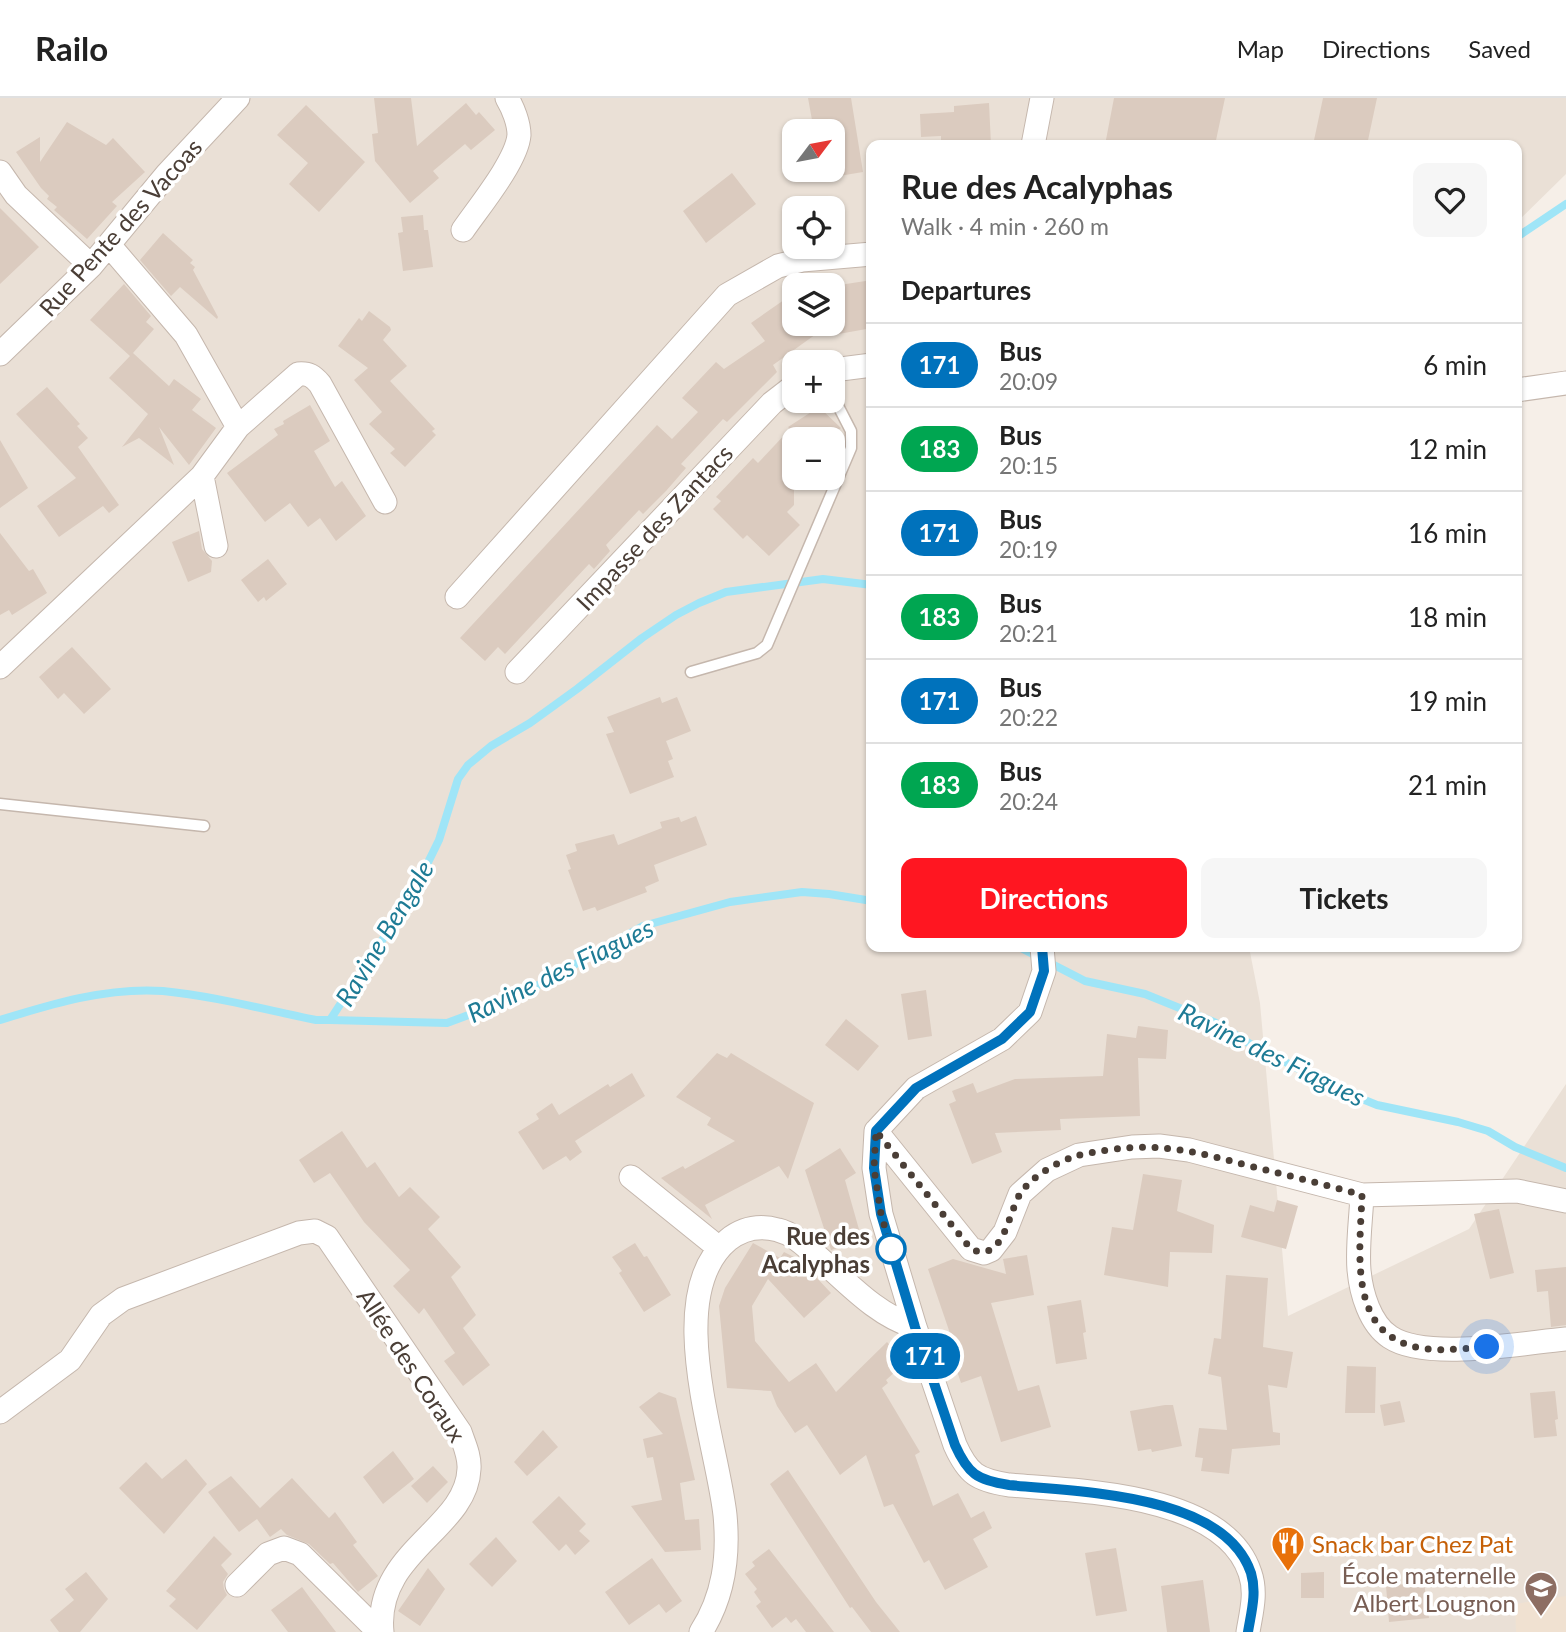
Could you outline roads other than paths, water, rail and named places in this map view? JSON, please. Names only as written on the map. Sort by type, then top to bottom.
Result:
[{"type":"street","name":"Rue Pente des Vacoas","points":[[0,354],[91,266],[167,174],[238,98]]},
{"type":"street","points":[[463,230],[512,157],[519,134],[513,107],[508,98]]},
{"type":"street","points":[[1034,140],[1042,98]]},
{"type":"street","points":[[0,172],[16,195],[91,266]]},
{"type":"street","points":[[109,245],[186,335],[238,427]]},
{"type":"street","points":[[457,597],[727,295],[778,265],[802,260],[866,255]]},
{"type":"street","points":[[845,368],[866,366]]},
{"type":"street","points":[[0,667],[202,477],[238,427],[298,374],[305,373],[313,377],[385,502]]},
{"type":"street","points":[[1522,389],[1566,383]]},
{"type":"street","name":"Impasse des Zantacs","points":[[517,672],[782,395]]},
{"type":"street","points":[[202,477],[216,546]]},
{"type":"street","points":[[1042,952],[1044,971],[1030,1012],[1002,1039],[916,1088],[876,1131],[874,1168],[881,1214],[915,1327],[955,1445],[962,1461],[973,1475],[990,1482],[1009,1485],[1126,1496],[1199,1519],[1218,1530],[1236,1547],[1251,1573],[1254,1599],[1248,1632]]},
{"type":"street","points":[[876,1131],[971,1249],[978,1252],[991,1250],[996,1245],[1005,1232],[1020,1194],[1047,1170],[1079,1155],[1132,1147],[1159,1146],[1189,1150],[1362,1195],[1517,1191],[1566,1201]]},
{"type":"street","points":[[631,1177],[719,1248]]},
{"type":"street","points":[[1362,1195],[1359,1270],[1366,1303],[1375,1321],[1389,1337],[1427,1349],[1461,1349],[1566,1339]]},
{"type":"street","points":[[701,1632],[712,1615],[724,1579],[725,1516],[697,1360],[698,1292],[719,1248],[736,1234],[754,1227],[777,1230],[795,1237],[879,1310],[898,1322],[915,1327]]},
{"type":"street","name":"Allée des Coraux","points":[[0,1412],[70,1360],[96,1321],[123,1298],[299,1233],[316,1231],[327,1237],[460,1432],[469,1469],[459,1501],[403,1563],[390,1583],[382,1606],[380,1632]]},
{"type":"street","name":"Allée des Coraux","points":[[237,1585],[268,1554],[284,1548],[300,1554],[380,1632]]},
{"type":"lane","points":[[691,672],[757,653],[767,645],[852,448],[851,431],[842,413]]},
{"type":"lane","points":[[0,804],[204,826]]},
{"type":"waterway","name":"Ravine Bengale","points":[[1522,234],[1566,204]]},
{"type":"waterway","name":"Ravine Bengale","points":[[0,1020],[80,998],[142,990],[201,996],[316,1020],[330,1020],[413,893],[439,840],[458,779],[468,765],[491,746],[530,723],[642,638],[699,603],[726,592],[823,579],[866,584]]},
{"type":"waterway","name":"Ravine des Fiagues","points":[[330,1020],[447,1023],[517,997],[643,926],[730,902],[802,892],[866,900]]},
{"type":"waterway","name":"Ravine des Fiagues","points":[[1029,952],[1085,981],[1145,994],[1214,1022],[1252,1045],[1340,1090],[1377,1105],[1488,1131],[1515,1147],[1566,1168]]},
{"type":"place","name":"Rue des Acalyphas","points":[[891,1249]]},
{"type":"place","name":"Snack bar Chez Pat","points":[[1288,1573]]},
{"type":"place","name":"École maternelle Albert Lougnon","points":[[1541,1618]]}]
